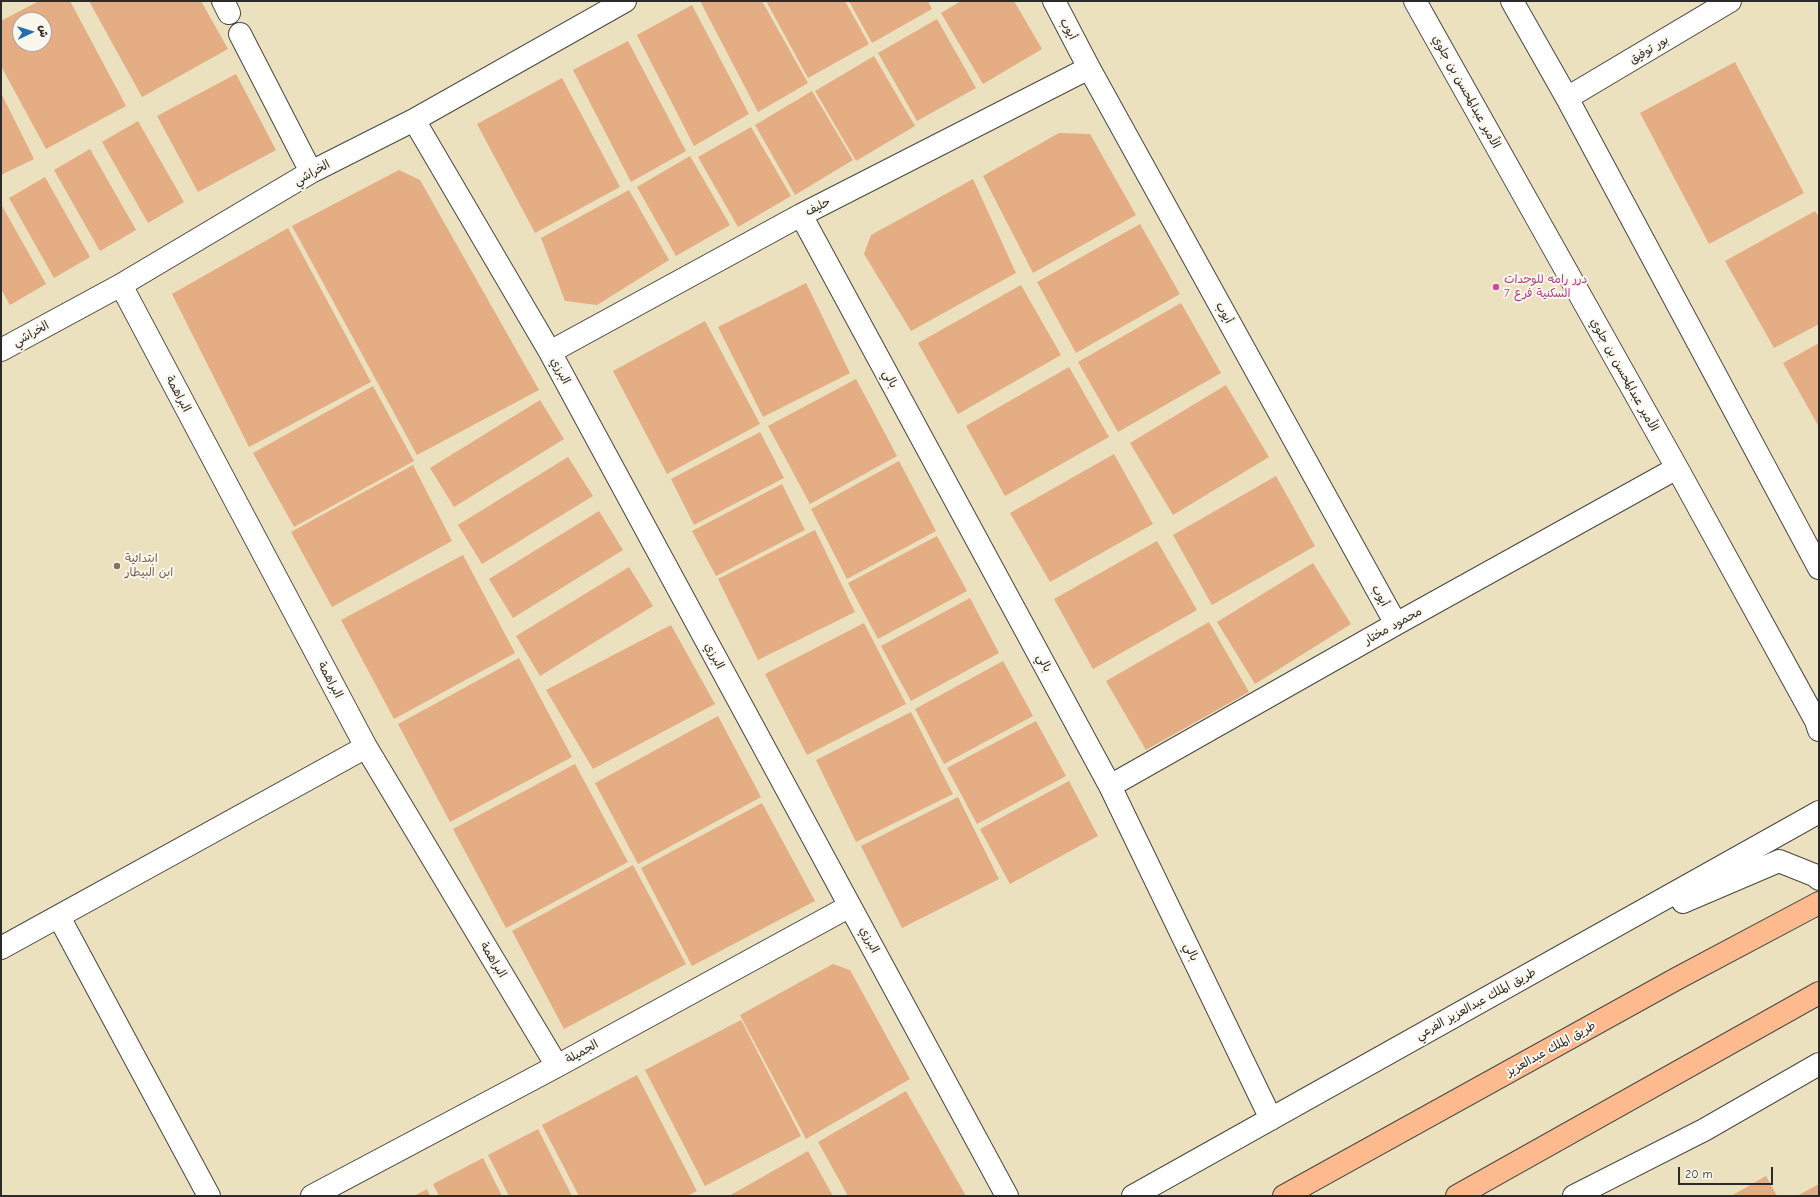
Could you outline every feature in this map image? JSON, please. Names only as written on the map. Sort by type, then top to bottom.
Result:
[{"type":"main road","name":"طريق الملك عبدالعزيز","points":[[1284,1196],[1671,982],[1819,903]]},
{"type":"main road","points":[[1457,1196],[1819,993]]},
{"type":"street","name":"الخراشي","points":[[1,350],[121,285],[311,172],[414,120],[626,1]]},
{"type":"street","name":"أيوب","points":[[1054,1],[1089,68],[1396,624]]},
{"type":"street","name":"الأمير عبدالمحسن بن جلوي","points":[[1414,1],[1677,468],[1818,724]]},
{"type":"street","points":[[1512,1],[1567,98],[1819,568]]},
{"type":"street","name":"بور توفيق","points":[[1567,98],[1730,1]]},
{"type":"street","points":[[240,34],[311,172]]},
{"type":"street","name":"حليف","points":[[550,352],[801,215],[1089,68]]},
{"type":"street","name":"البرزي","points":[[414,120],[550,352],[1007,1196]]},
{"type":"street","name":"بالي","points":[[801,215],[1110,786],[1272,1119]]},
{"type":"street","name":"البراهمة","points":[[121,285],[366,747],[557,1066]]},
{"type":"street","name":"محمود مختار","points":[[1110,786],[1396,624],[1677,468]]},
{"type":"street","points":[[1,948],[366,747]]},
{"type":"street","name":"طريق الملك عبدالعزيز الفرعي","points":[[1133,1196],[1819,812]]},
{"type":"street","points":[[1579,946],[1780,862],[1814,875],[1819,879]]},
{"type":"street","name":"الجميلة","points":[[312,1196],[557,1066],[850,906]]},
{"type":"street","points":[[59,916],[209,1196]]},
{"type":"street","points":[[1704,1130],[1819,1048]]},
{"type":"street","points":[[1574,1196],[1704,1130],[1819,1064]]},
{"type":"building","points":[[39,1],[70,1],[126,106],[46,149],[1,66],[1,21],[12,15],[12,52],[52,52],[52,12],[18,12]]},
{"type":"building","points":[[89,1],[201,1],[228,49],[142,97]]},
{"type":"building","points":[[700,1],[762,1],[808,83],[758,112]]},
{"type":"building","points":[[766,1],[845,1],[869,44],[808,78]]},
{"type":"building","points":[[849,1],[928,1],[932,9],[872,43]]},
{"type":"building","points":[[961,1],[1014,1],[1042,49],[983,84],[941,13]]},
{"type":"building","points":[[692,5],[749,114],[694,146],[637,35]]},
{"type":"building","points":[[937,19],[976,88],[917,121],[878,53]]},
{"type":"building","points":[[628,41],[686,151],[631,182],[573,70]]},
{"type":"building","points":[[874,56],[915,126],[856,161],[815,91]]},
{"type":"building","points":[[1735,62],[1804,193],[1709,244],[1640,113]]},
{"type":"building","points":[[236,74],[276,150],[198,192],[157,116]]},
{"type":"building","points":[[562,78],[620,187],[535,233],[477,124]]},
{"type":"building","points":[[812,91],[853,160],[795,195],[755,125]]},
{"type":"building","points":[[1,93],[34,159],[1,175]]},
{"type":"building","points":[[138,121],[184,202],[148,223],[102,142]]},
{"type":"building","points":[[751,127],[791,196],[738,227],[698,157]]},
{"type":"building","points":[[1059,133],[1090,134],[1136,215],[1033,273],[983,176]]},
{"type":"building","points":[[90,149],[136,230],[100,251],[54,170]]},
{"type":"building","points":[[690,156],[730,225],[676,256],[637,187]]},
{"type":"building","points":[[399,170],[420,180],[539,390],[417,455],[292,226]]},
{"type":"building","points":[[45,177],[90,257],[54,278],[9,198]]},
{"type":"building","points":[[973,179],[1016,273],[911,331],[864,254],[871,235]]},
{"type":"building","points":[[629,190],[669,260],[597,305],[565,301],[541,238]]},
{"type":"building","points":[[1,204],[46,284],[10,305],[1,289]]},
{"type":"building","points":[[1815,211],[1819,217],[1819,324],[1774,348],[1725,261]]},
{"type":"building","points":[[1140,224],[1180,294],[1076,353],[1037,282]]},
{"type":"building","points":[[288,228],[371,382],[249,447],[172,294]]},
{"type":"building","points":[[806,283],[850,373],[763,417],[718,327]]},
{"type":"building","points":[[1021,285],[1061,355],[958,414],[918,343]]},
{"type":"building","points":[[1181,303],[1221,373],[1118,432],[1078,362]]},
{"type":"building","points":[[705,321],[760,424],[667,474],[613,371]]},
{"type":"building","points":[[1819,343],[1819,427],[1783,363]]},
{"type":"building","points":[[1069,367],[1109,437],[1005,496],[966,426]]},
{"type":"building","points":[[856,379],[897,456],[810,504],[768,426]]},
{"type":"building","points":[[1226,385],[1269,457],[1173,515],[1130,443]]},
{"type":"building","points":[[373,386],[414,461],[294,527],[253,453]]},
{"type":"building","points":[[540,400],[564,439],[454,507],[430,468]]},
{"type":"building","points":[[760,432],[784,478],[694,525],[671,479]]},
{"type":"building","points":[[1114,454],[1153,524],[1050,582],[1010,513]]},
{"type":"building","points":[[568,457],[593,496],[482,564],[458,525]]},
{"type":"building","points":[[899,461],[936,531],[847,579],[811,509]]},
{"type":"building","points":[[413,465],[452,541],[332,607],[291,532]]},
{"type":"building","points":[[1276,476],[1315,546],[1212,605],[1173,535]]},
{"type":"building","points":[[782,484],[805,530],[716,576],[692,531]]},
{"type":"building","points":[[599,511],[623,550],[513,618],[489,579]]},
{"type":"building","points":[[815,530],[855,612],[758,660],[718,579]]},
{"type":"building","points":[[937,536],[967,591],[878,639],[848,583]]},
{"type":"building","points":[[1157,541],[1197,610],[1093,669],[1054,599]]},
{"type":"building","points":[[463,555],[515,653],[394,719],[341,620]]},
{"type":"building","points":[[1313,563],[1351,624],[1255,684],[1217,622]]},
{"type":"building","points":[[629,567],[653,606],[540,676],[516,636]]},
{"type":"building","points":[[970,598],[999,653],[911,701],[881,646]]},
{"type":"building","points":[[1209,622],[1249,692],[1146,750],[1106,681]]},
{"type":"building","points":[[864,623],[906,704],[807,755],[765,674]]},
{"type":"building","points":[[671,625],[715,704],[593,769],[546,690]]},
{"type":"building","points":[[519,658],[572,757],[450,822],[398,724]]},
{"type":"building","points":[[1003,661],[1033,716],[944,764],[915,709]]},
{"type":"building","points":[[911,712],[953,794],[856,842],[816,760]]},
{"type":"building","points":[[718,716],[761,797],[638,864],[595,783]]},
{"type":"building","points":[[1036,721],[1066,776],[977,824],[947,768]]},
{"type":"building","points":[[575,764],[628,862],[506,928],[453,829]]},
{"type":"building","points":[[1069,781],[1098,836],[1010,884],[980,829]]},
{"type":"building","points":[[958,797],[999,879],[902,928],[861,846]]},
{"type":"building","points":[[762,803],[815,901],[692,966],[641,868]]},
{"type":"building","points":[[633,865],[686,964],[564,1029],[512,931]]},
{"type":"building","points":[[833,964],[850,970],[910,1079],[806,1139],[740,1015]]},
{"type":"building","points":[[741,1020],[801,1136],[705,1186],[645,1070]]},
{"type":"building","points":[[637,1075],[697,1191],[687,1196],[579,1196],[542,1125]]},
{"type":"building","points":[[906,1091],[966,1196],[848,1196],[818,1142]]},
{"type":"building","points":[[538,1129],[572,1196],[509,1196],[488,1155]]},
{"type":"building","points":[[808,1151],[833,1196],[729,1196]]},
{"type":"building","points":[[483,1158],[502,1196],[439,1196],[433,1184]]},
{"type":"building","points":[[1766,1176],[1777,1196],[1731,1196]]},
{"type":"building","points":[[1819,1184],[1819,1196],[1797,1196]]},
{"type":"building","points":[[427,1189],[430,1196],[414,1196]]},
{"type":"place","name":"درر رامه للوحدات السكنية فرع 7","points":[[1496,287]]},
{"type":"place","name":"ابتدائية ابن البيطار","points":[[117,566]]}]
